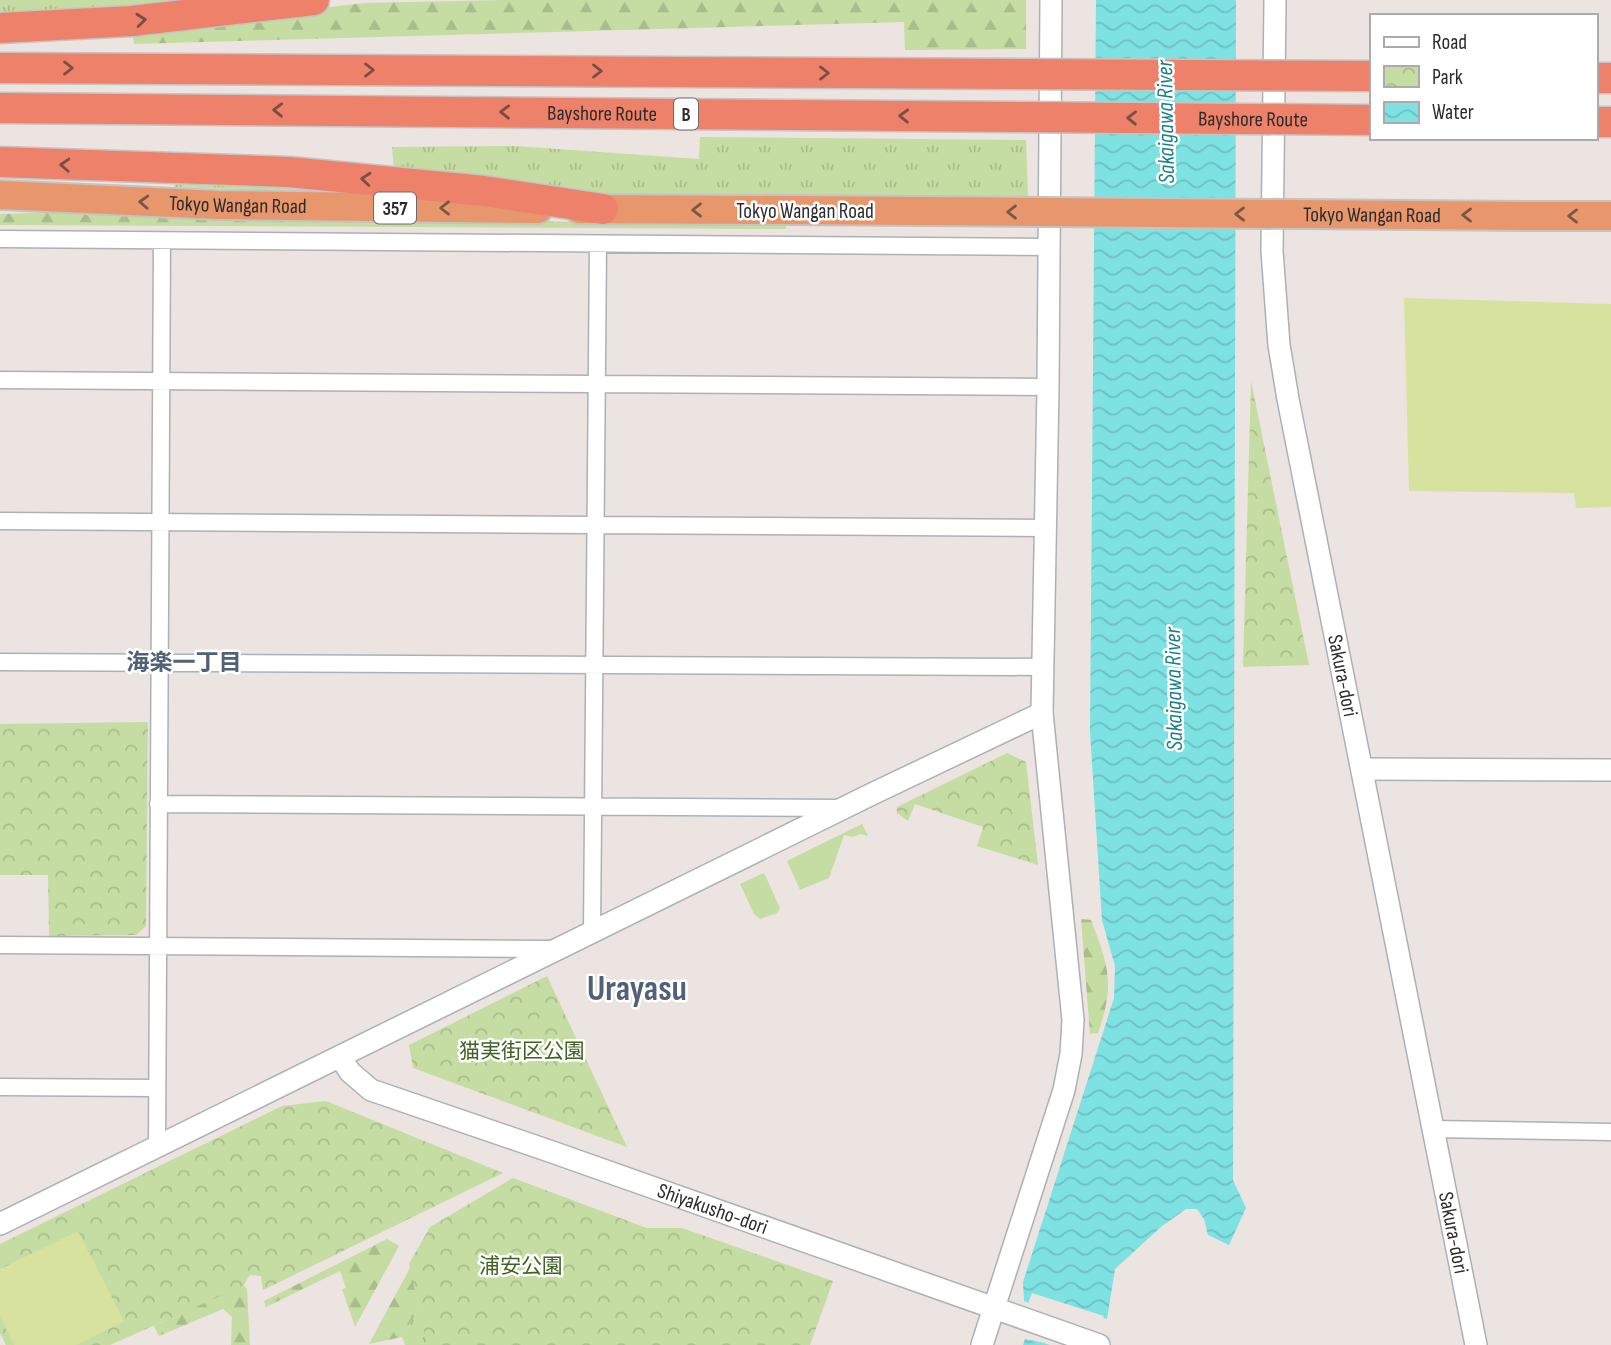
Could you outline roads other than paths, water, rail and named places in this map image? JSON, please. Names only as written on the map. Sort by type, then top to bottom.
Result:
[{"type":"highway","points":[[0,28],[132,21],[314,0]]},
{"type":"highway","name":"Bayshore Route","points":[[0,68],[1370,76]]},
{"type":"highway","name":"Bayshore Route","points":[[0,108],[1370,120]]},
{"type":"highway","points":[[0,162],[289,172],[484,191],[604,209]]},
{"type":"highway","name":"Tokyo Wangan Road","points":[[0,195],[231,205],[1611,216]]},
{"type":"street","points":[[982,1345],[1065,1090],[1073,1020],[1042,713],[1050,247],[1051,0]]},
{"type":"street","name":"Sakura-dori","points":[[1275,0],[1272,251],[1279,345],[1290,413],[1476,1345]]},
{"type":"street","points":[[0,239],[1050,247]]},
{"type":"street","points":[[157,1145],[162,241]]},
{"type":"street","points":[[592,932],[598,244]]},
{"type":"street","points":[[0,380],[1048,387]]},
{"type":"street","points":[[0,521],[1046,528]]},
{"type":"street","points":[[0,662],[1044,667]]},
{"type":"street","points":[[0,1224],[1042,713]]},
{"type":"street","points":[[1362,769],[1611,770]]},
{"type":"street","points":[[158,804],[844,808]]},
{"type":"street","points":[[0,945],[560,949]]},
{"type":"street","name":"Shiyakusho-dori","points":[[341,1058],[350,1072],[372,1090],[1098,1345]]},
{"type":"street","points":[[0,1087],[157,1088]]},
{"type":"street","points":[[1432,1129],[1611,1132]]},
{"type":"water","name":"Sakaigawa River","points":[[1096,0],[1236,0],[1233,1180],[1246,1208],[1229,1245],[1208,1235],[1204,1219],[1197,1209],[1186,1209],[1162,1226],[1115,1269],[1107,1319],[1087,1313],[1076,1345],[1023,1345],[1025,1339],[1040,1342],[1054,1307],[1046,1303],[1042,1309],[1024,1301],[1023,1282],[1114,998],[1115,966],[1102,920],[1090,732]]},
{"type":"district","name":"海楽一丁目","points":[[184,662]]},
{"type":"district","name":"Urayasu","points":[[637,988]]},
{"type":"park label","name":"猫実街区公園","points":[[522,1051]]},
{"type":"park label","name":"浦安公園","points":[[521,1266]]}]
